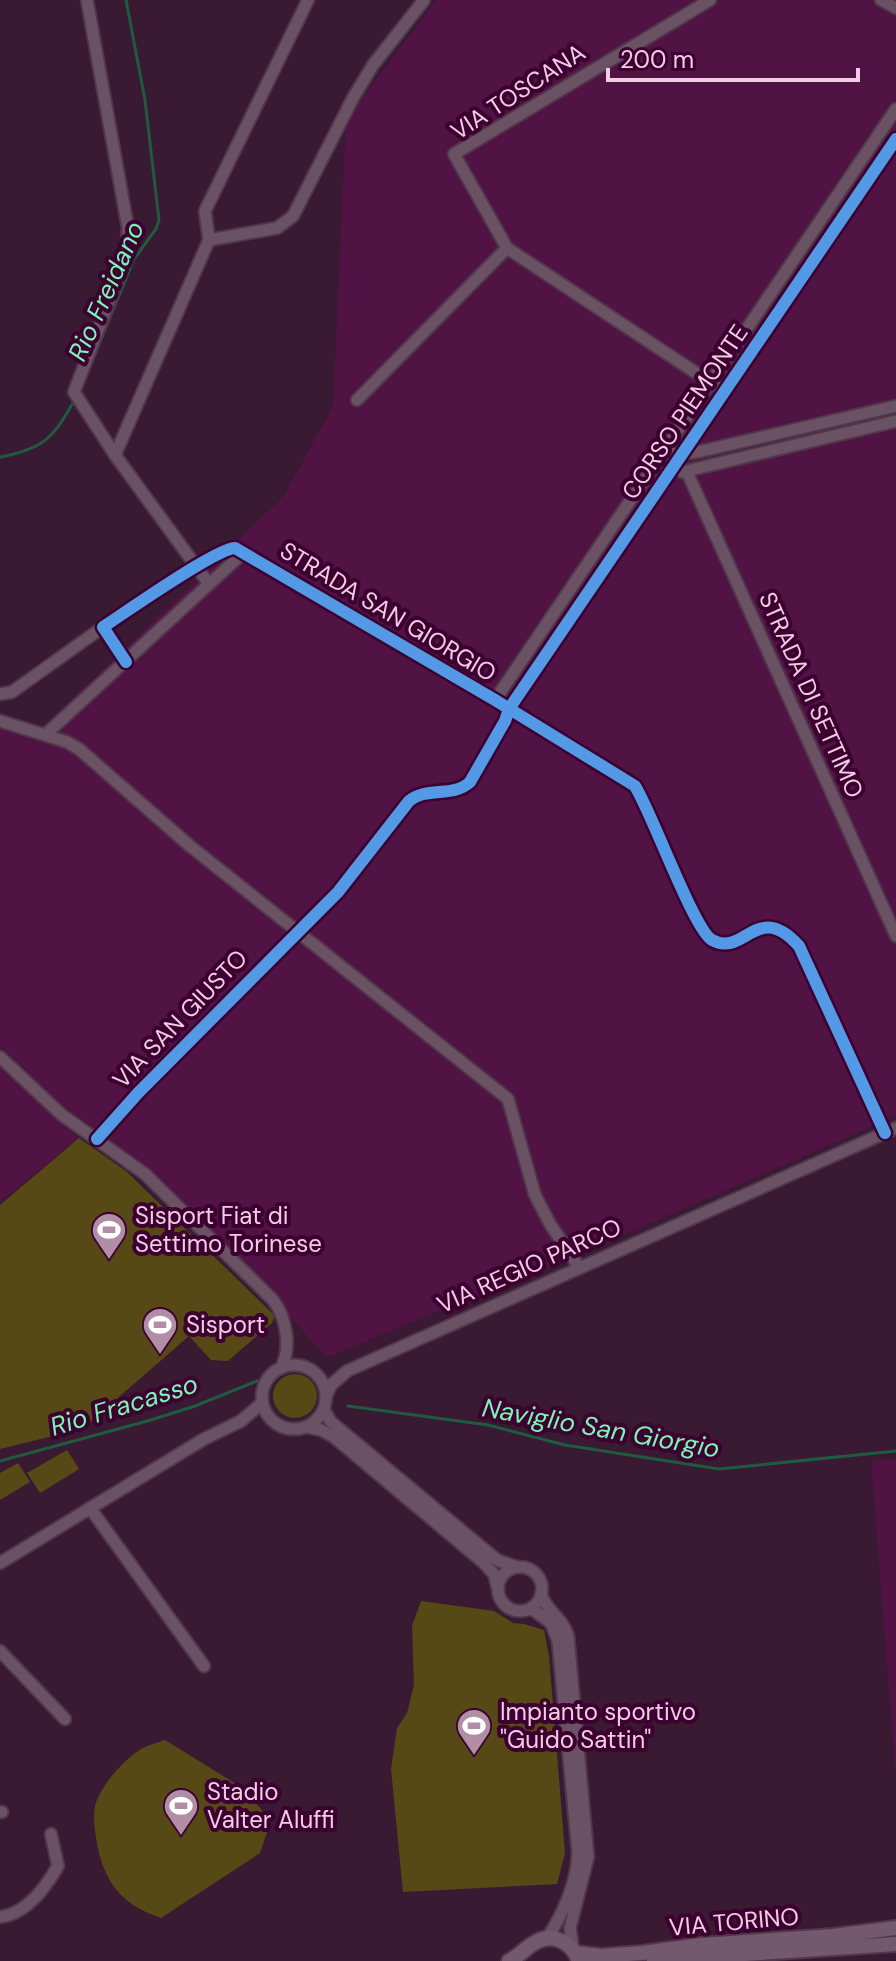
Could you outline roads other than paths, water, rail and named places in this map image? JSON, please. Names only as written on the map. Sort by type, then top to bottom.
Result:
[{"type":"main road","name":"VIA TORINO","points":[[576,1954],[642,1953],[896,1928]]},
{"type":"main road","points":[[509,1961],[523,1957],[538,1941],[547,1938],[562,1941],[576,1954]]},
{"type":"main road","name":"VIA TORINO","points":[[626,1961],[896,1944]]},
{"type":"street","points":[[87,0],[128,228],[126,254],[120,274],[74,392],[115,455],[209,584]]},
{"type":"street","points":[[115,455],[209,240],[205,211],[308,0]]},
{"type":"street","points":[[209,240],[277,228],[293,216],[373,65],[424,0]]},
{"type":"street","name":"VIA TOSCANA","points":[[710,0],[454,154],[507,248],[725,392]]},
{"type":"street","points":[[881,0],[896,8]]},
{"type":"street","name":"CORSO PIEMONTE","points":[[495,700],[896,109]]},
{"type":"street","name":"CORSO PIEMONTE","points":[[509,709],[874,171],[891,156],[896,139]]},
{"type":"street","points":[[859,162],[874,171]]},
{"type":"street","points":[[828,209],[843,218]]},
{"type":"street","points":[[357,400],[507,248]]},
{"type":"street","points":[[663,453],[683,454],[896,406]]},
{"type":"street","points":[[654,465],[687,472],[896,421]]},
{"type":"street","points":[[784,432],[790,447]]},
{"type":"street","name":"STRADA DI SETTIMO","points":[[687,472],[896,936]]},
{"type":"street","points":[[0,694],[12,692],[103,627],[229,548],[244,552],[45,735]]},
{"type":"street","name":"STRADA SAN GIORGIO","points":[[244,552],[635,786],[705,934],[713,941],[727,943],[768,926],[784,930],[799,946],[890,1130]]},
{"type":"street","points":[[546,624],[561,634]]},
{"type":"street","points":[[103,627],[126,662]]},
{"type":"street","name":"VIA SAN GIUSTO","points":[[97,1139],[138,1093],[338,892],[411,798],[423,793],[463,788],[470,782],[509,709]]},
{"type":"street","points":[[0,721],[79,749],[190,846],[508,1099],[535,1195],[579,1267]]},
{"type":"street","points":[[0,1057],[62,1115],[145,1174],[273,1300],[283,1319],[287,1346],[281,1368]]},
{"type":"street","name":"VIA REGIO PARCO","points":[[318,1375],[340,1375],[890,1130]]},
{"type":"street","points":[[287,1346],[318,1375],[327,1394]]},
{"type":"street","points":[[305,1366],[281,1368],[266,1382],[262,1403],[269,1418],[287,1429],[307,1427],[334,1437],[492,1570],[500,1600],[510,1610],[531,1608],[541,1594]]},
{"type":"street","points":[[307,1427],[316,1422],[324,1410],[327,1394],[340,1375]]},
{"type":"street","points":[[0,1563],[204,1439],[241,1421],[262,1403]]},
{"type":"street","points":[[324,1410],[331,1422],[497,1560],[525,1567],[538,1576],[546,1605],[563,1623],[568,1636],[588,1857],[570,1928],[576,1954]]},
{"type":"street","points":[[241,1421],[269,1418]]},
{"type":"street","points":[[90,1508],[204,1666]]},
{"type":"street","points":[[497,1586],[504,1573],[517,1567]]},
{"type":"street","points":[[531,1608],[551,1623],[558,1641],[578,1853],[569,1893],[547,1938]]},
{"type":"street","points":[[0,1651],[65,1719]]},
{"type":"street","points":[[0,1917],[19,1911],[48,1882],[58,1866],[51,1834]]},
{"type":"waterway","name":"Rio Freidano","points":[[80,391],[134,259],[159,220],[145,100],[126,0]]},
{"type":"waterway","name":"Rio Freidano","points":[[0,457],[27,450],[46,440],[74,401]]},
{"type":"waterway","name":"Rio Fracasso","points":[[0,1461],[151,1420],[257,1381]]},
{"type":"waterway","name":"Naviglio San Giorgio","points":[[348,1406],[488,1425],[565,1445],[719,1469],[896,1451]]},
{"type":"place","name":"Sisport Fiat di Settimo Torinese","points":[[109,1261]]},
{"type":"place","name":"Sisport","points":[[160,1356]]},
{"type":"place","name":"Impianto sportivo \"Guido Sattin\"","points":[[474,1757]]},
{"type":"place","name":"Stadio Valter Aluffi","points":[[181,1837]]}]
